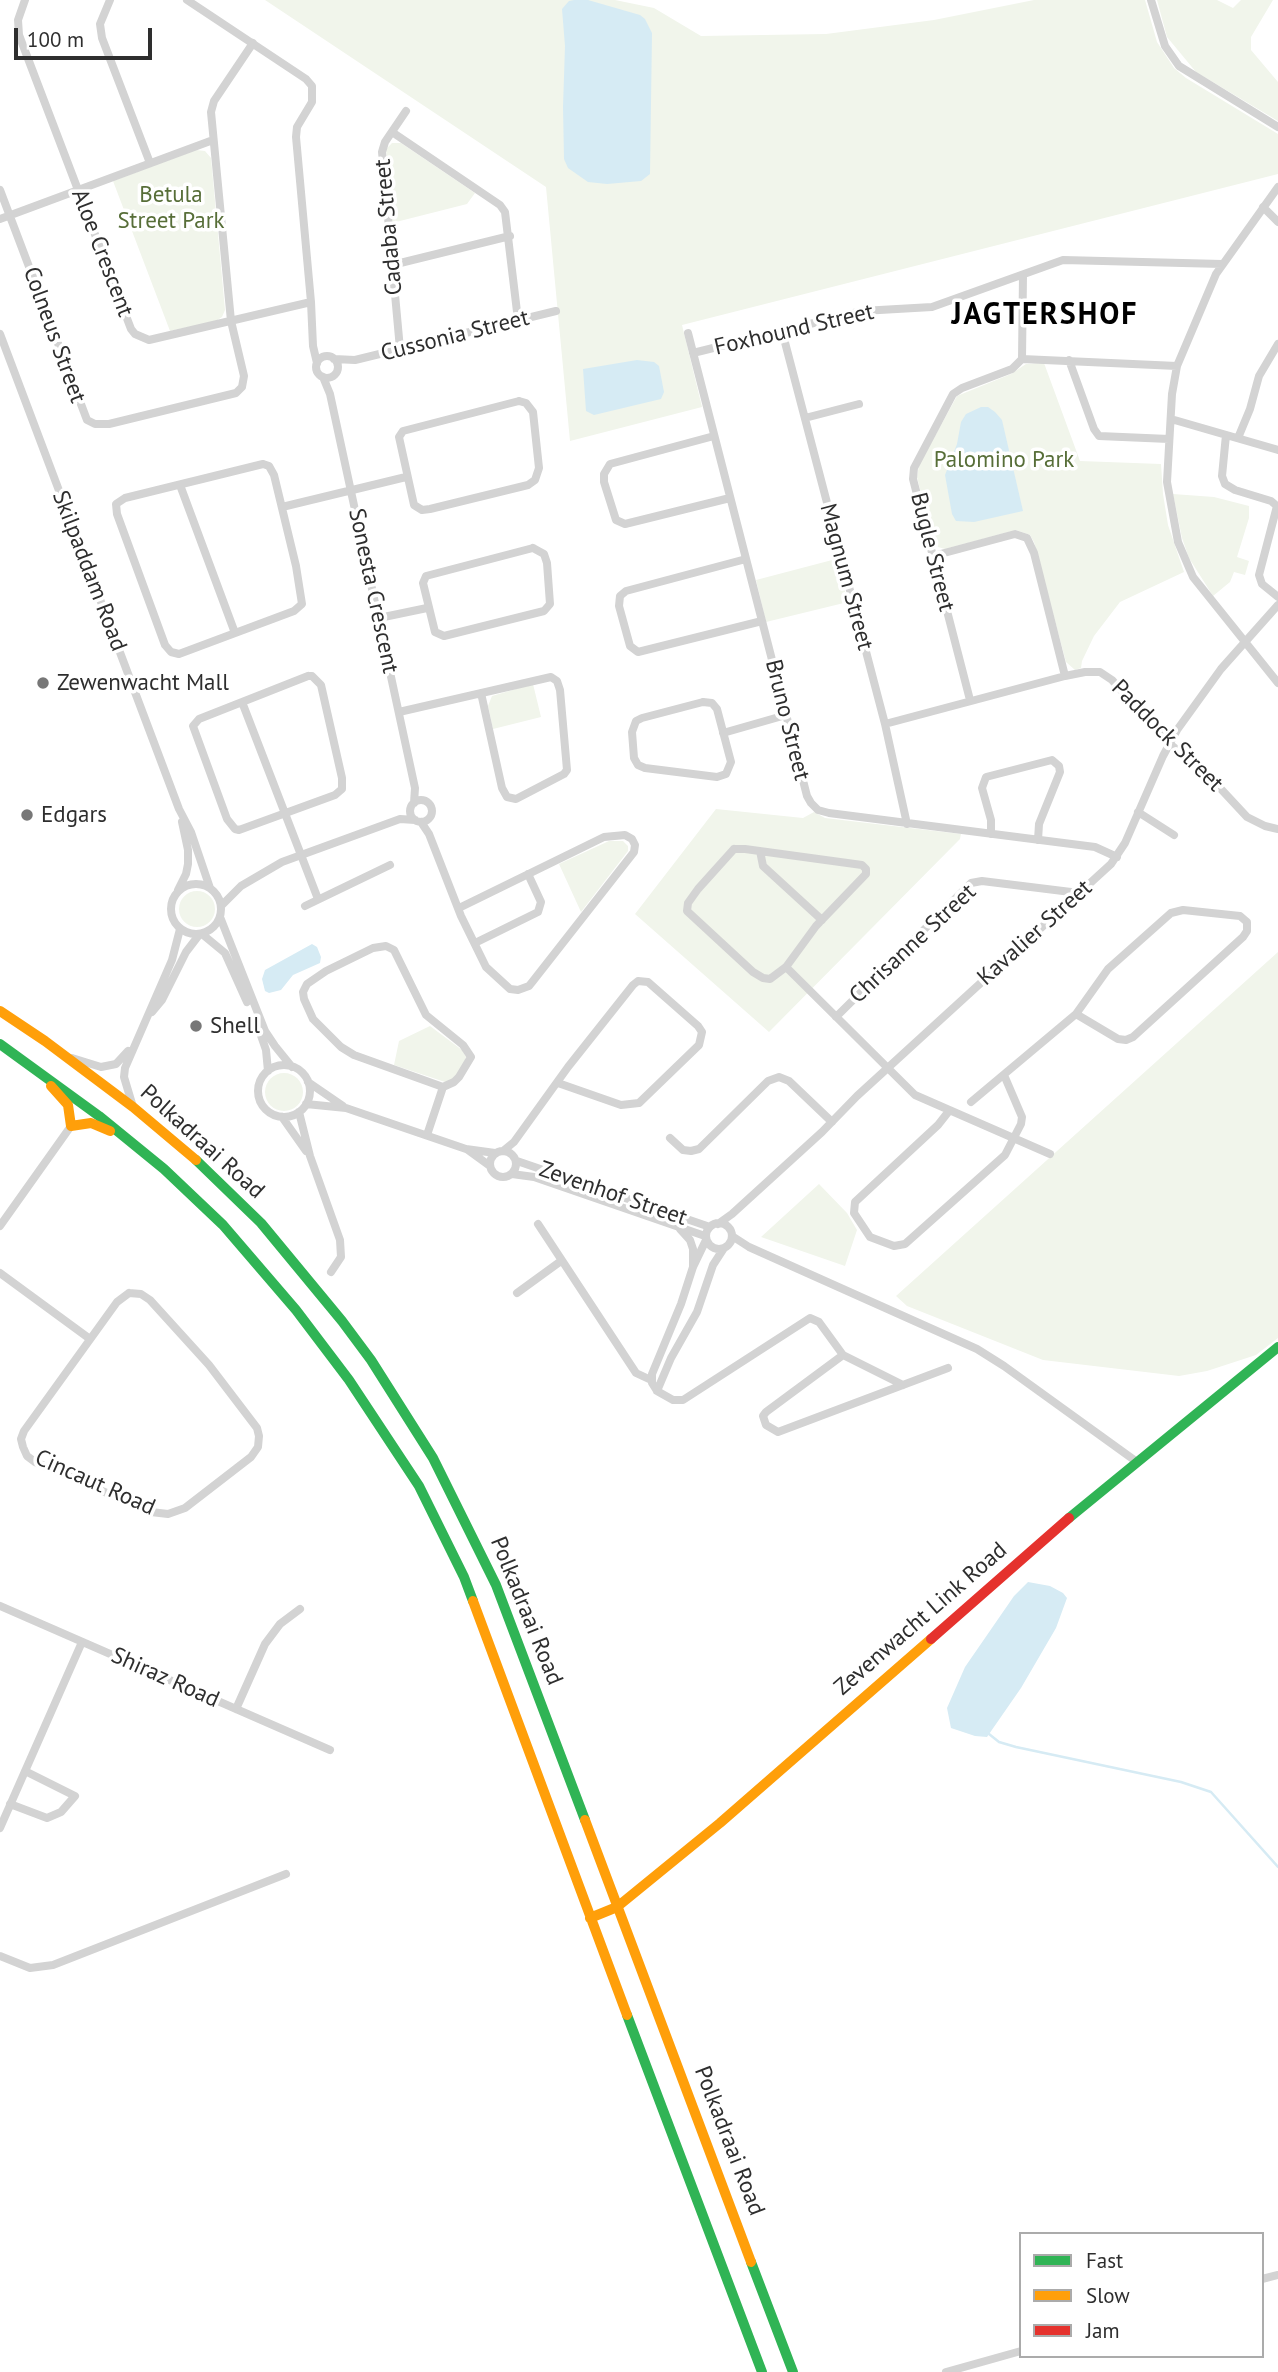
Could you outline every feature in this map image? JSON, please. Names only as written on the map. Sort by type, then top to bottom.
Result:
[{"type":"main road","name":"Polkadraai Road","points":[[0,1011],[63,1053],[133,1107],[222,1184],[295,1261],[371,1360],[433,1458],[496,1585],[793,2372]]},
{"type":"main road","name":"Polkadraai Road","points":[[0,1044],[70,1093],[164,1169],[223,1226],[296,1310],[349,1380],[419,1486],[464,1577],[762,2372]]},
{"type":"main road","points":[[0,1044],[57,1090],[71,1111],[71,1126],[91,1123],[101,1125],[140,1155],[164,1169]]},
{"type":"main road","name":"Zevenwacht Link Road","points":[[590,1918],[617,1907],[720,1823],[1045,1538],[1278,1347]]},
{"type":"street","name":"Aloe Crescent","points":[[25,0],[19,15],[19,34],[135,334],[149,340],[311,302]]},
{"type":"street","points":[[110,0],[100,24],[102,38],[150,163]]},
{"type":"street","points":[[187,0],[306,79],[314,91],[312,102],[296,132],[313,346],[317,371],[331,375],[330,358],[314,341]]},
{"type":"street","points":[[1151,0],[1165,46],[1179,66],[1278,127]]},
{"type":"street","points":[[231,321],[211,116],[213,105],[253,43]]},
{"type":"street","name":"Cadaba Street","points":[[400,349],[382,152],[405,111]]},
{"type":"street","points":[[392,132],[500,205],[507,215],[518,320]]},
{"type":"street","points":[[0,219],[213,140]]},
{"type":"street","points":[[1278,187],[1222,264],[1209,287],[1177,366],[1172,394],[1167,482],[1170,506],[1185,561],[1205,594],[1278,683]]},
{"type":"street","name":"Colneus Street","points":[[0,190],[84,414],[91,423],[109,424],[236,393],[242,387],[244,376],[231,321]]},
{"type":"street","points":[[1263,207],[1278,222]]},
{"type":"street","points":[[392,264],[510,236]]},
{"type":"street","name":"Foxhound Street","points":[[693,354],[862,311],[932,307],[1056,262],[1071,260],[1222,264]]},
{"type":"street","points":[[1023,275],[1022,359],[1177,366]]},
{"type":"street","name":"Cussonia Street","points":[[331,375],[355,360],[556,312]]},
{"type":"street","name":"Magnum Street","points":[[782,331],[885,724],[907,824]]},
{"type":"street","name":"Bruno Street","points":[[688,333],[807,796],[814,807],[829,813],[907,824],[1095,846],[1117,857]]},
{"type":"street","name":"Skilpaddam Road","points":[[0,336],[212,890]]},
{"type":"street","points":[[1238,438],[1259,376],[1278,344]]},
{"type":"street","points":[[317,363],[330,358]]},
{"type":"street","name":"Cussonia Street","points":[[330,358],[355,360]]},
{"type":"street","name":"Bugle Street","points":[[970,700],[913,479],[916,462],[953,394],[961,388],[1012,369],[1022,359]]},
{"type":"street","points":[[1069,360],[1094,429],[1100,436],[1169,439]]},
{"type":"street","name":"Sonesta Crescent","points":[[331,375],[330,394],[415,789],[412,806]]},
{"type":"street","points":[[519,401],[526,402],[531,408],[538,468],[535,480],[528,485],[425,510],[414,505],[406,477],[399,438],[405,430],[519,401]]},
{"type":"street","points":[[805,418],[859,404]]},
{"type":"street","points":[[1171,419],[1278,450]]},
{"type":"street","points":[[1226,435],[1222,476],[1225,484],[1235,491],[1271,501],[1277,506],[1259,575],[1262,584],[1278,597]]},
{"type":"street","points":[[715,436],[610,464],[604,474],[604,482],[613,514],[616,520],[625,524],[730,498]]},
{"type":"street","points":[[266,465],[272,469],[282,507],[302,604],[294,611],[179,654],[171,652],[165,645],[116,511],[118,502],[125,498],[266,465]]},
{"type":"street","points":[[282,507],[406,477]]},
{"type":"street","points":[[180,485],[235,633]]},
{"type":"street","points":[[933,556],[1015,534],[1027,538],[1034,553],[1065,676]]},
{"type":"street","points":[[533,548],[544,554],[550,604],[544,611],[444,636],[432,629],[427,608],[423,583],[429,575],[533,548]]},
{"type":"street","points":[[746,559],[626,591],[620,596],[619,606],[630,646],[638,652],[762,621]]},
{"type":"street","name":"Kavalier Street","points":[[714,1225],[732,1214],[1117,857],[1170,744],[1221,669],[1278,605]]},
{"type":"street","points":[[379,618],[427,608]]},
{"type":"street","name":"Paddock Street","points":[[885,724],[970,700],[1093,671],[1105,675],[1170,744],[1207,774],[1247,817],[1278,829]]},
{"type":"street","points":[[312,676],[321,685],[343,784],[335,795],[285,813],[239,830],[232,827],[193,726],[199,719],[312,676]]},
{"type":"street","points":[[399,712],[548,677],[554,679],[560,690],[567,770],[564,774],[516,799],[507,797],[502,788],[481,694]]},
{"type":"street","points":[[242,702],[318,900]]},
{"type":"street","points":[[709,702],[717,709],[723,733],[731,765],[729,771],[720,777],[645,768],[638,765],[634,758],[632,728],[642,718],[709,702]]},
{"type":"street","points":[[723,733],[786,715]]},
{"type":"street","points":[[991,834],[982,788],[986,777],[1052,760],[1059,765],[1060,772],[1039,824],[1038,840]]},
{"type":"street","name":"Sonesta Crescent","points":[[415,789],[424,801]]},
{"type":"street","points":[[221,906],[241,886],[271,867],[400,819],[421,820],[432,810],[424,801],[412,806],[400,819]]},
{"type":"street","points":[[412,806],[410,813],[421,820],[429,834],[459,908],[486,967],[510,989],[529,986],[634,852],[635,845],[632,839],[625,835],[604,837],[459,908]]},
{"type":"street","name":"Skilpaddam Road","points":[[177,892],[186,874],[188,850],[179,809]]},
{"type":"street","points":[[1138,812],[1174,835]]},
{"type":"street","points":[[734,849],[760,851],[862,865],[866,869],[866,874],[822,920],[786,967],[770,979],[753,972],[687,911],[688,903],[727,854],[734,849]]},
{"type":"street","points":[[760,851],[762,866],[822,920]]},
{"type":"street","points":[[305,906],[390,865]]},
{"type":"street","points":[[475,943],[538,912],[541,902],[528,874]]},
{"type":"street","name":"Chrisanne Street","points":[[836,1017],[971,883],[982,881],[1071,892],[1076,896]]},
{"type":"street","points":[[241,886],[225,891],[212,890],[203,885],[189,885],[177,892],[171,911],[180,929],[191,934],[200,934],[220,948],[231,963],[264,1043],[268,1071]]},
{"type":"street","points":[[150,1014],[162,1000],[186,953],[200,934],[216,925],[220,917],[221,906],[212,890]]},
{"type":"street","points":[[971,1102],[1076,1014],[1108,969],[1171,913],[1183,910],[1240,916],[1247,922],[1243,937],[1129,1039],[1118,1039],[1076,1014]]},
{"type":"street","points":[[220,917],[265,1031],[292,1067],[303,1074],[308,1082],[309,1096],[306,1104],[299,1112],[282,1117]]},
{"type":"street","points":[[133,1107],[124,1077],[125,1068],[172,960],[180,929]]},
{"type":"street","points":[[427,1135],[443,1087],[459,1077],[470,1061],[470,1054],[426,1015],[394,950],[386,946],[373,948],[326,971],[307,984],[304,997],[313,1019],[341,1047],[363,1059],[443,1087]]},
{"type":"street","points":[[786,967],[915,1095],[1050,1154]]},
{"type":"street","points":[[490,1166],[499,1152],[514,1142],[558,1083],[632,985],[638,981],[648,982],[702,1032],[699,1045],[639,1103],[621,1105],[558,1083]]},
{"type":"street","points":[[63,1053],[94,1066],[110,1066],[120,1061],[135,1044]]},
{"type":"street","points":[[292,1067],[279,1066],[268,1071],[260,1083],[260,1101],[269,1112],[282,1117],[310,1156]]},
{"type":"street","points":[[949,1111],[938,1125],[855,1202],[854,1213],[870,1237],[894,1246],[908,1242],[1005,1154],[1022,1117],[1004,1075]]},
{"type":"street","points":[[670,1138],[683,1150],[699,1149],[768,1081],[779,1077],[789,1081],[832,1122]]},
{"type":"street","name":"Zevenhof Street","points":[[308,1082],[346,1108]]},
{"type":"street","name":"Zevenhof Street","points":[[306,1104],[346,1108],[466,1149],[499,1152],[714,1225],[730,1232],[749,1247],[977,1349],[1137,1462]]},
{"type":"street","points":[[299,1112],[310,1156],[340,1240],[341,1257],[331,1272]]},
{"type":"street","points":[[0,1226],[71,1126]]},
{"type":"street","points":[[514,1142],[515,1158]]},
{"type":"street","name":"Zevenhof Street","points":[[466,1149],[490,1166],[498,1176],[512,1174],[534,1177],[677,1226],[705,1238],[714,1248],[726,1248]]},
{"type":"street","name":"Zevenhof Street","points":[[512,1174],[515,1158]]},
{"type":"street","points":[[657,1391],[671,1358],[697,1312],[713,1265],[726,1248],[732,1214]]},
{"type":"street","points":[[538,1224],[636,1373],[651,1380],[657,1391],[673,1399],[683,1400],[810,1318],[819,1322],[843,1356],[904,1385]]},
{"type":"street","points":[[651,1380],[693,1267],[705,1238],[714,1225]]},
{"type":"street","points":[[677,1226],[690,1240],[693,1267]]},
{"type":"street","points":[[726,1248],[749,1247]]},
{"type":"street","points":[[517,1293],[561,1261]]},
{"type":"street","points":[[0,1273],[90,1339]]},
{"type":"street","name":"Cincaut Road","points":[[129,1293],[141,1294],[150,1300],[209,1365],[257,1429],[259,1441],[256,1451],[185,1508],[168,1514],[152,1512],[35,1462],[27,1456],[23,1447],[21,1439],[24,1432],[90,1339],[122,1297],[129,1293]]},
{"type":"street","points":[[843,1356],[766,1412],[763,1416],[766,1425],[778,1432],[948,1368]]},
{"type":"street","name":"Shiraz Road","points":[[0,1606],[330,1750]]},
{"type":"street","points":[[236,1709],[265,1644],[280,1624],[300,1609]]},
{"type":"street","points":[[0,1828],[82,1642]]},
{"type":"street","points":[[10,1804],[47,1818],[61,1812],[75,1796],[25,1772]]},
{"type":"street","points":[[0,1956],[30,1968],[53,1965],[286,1874]]},
{"type":"street","points":[[946,2372],[1019,2352]]},
{"type":"green space","points":[[265,0],[615,0],[654,8],[701,36],[826,34],[934,20],[1034,0],[1145,0],[1157,42],[1174,68],[1278,134],[1278,174],[682,325],[702,407],[570,441],[546,187]]},
{"type":"green space","points":[[1157,0],[1217,0],[1233,8],[1241,0],[1273,0],[1251,37],[1251,50],[1278,82],[1278,121],[1196,72],[1167,37]]},
{"type":"green space","points":[[392,143],[401,143],[475,193],[467,204],[392,223],[386,149]]},
{"type":"green space","name":"Betula Street Park","points":[[196,150],[205,151],[211,158],[225,310],[222,317],[216,321],[170,331],[113,181]]},
{"type":"green space","name":"Palomino Park","points":[[1044,363],[1080,461],[1161,464],[1168,525],[1184,572],[1120,602],[1094,636],[1081,668],[1075,670],[1066,662],[1030,535],[1016,530],[945,549],[938,547],[933,541],[917,477],[919,465],[957,396],[1011,374],[1026,364]]},
{"type":"green space","points":[[1173,494],[1214,497],[1249,506],[1249,518],[1237,557],[1249,561],[1245,575],[1234,572],[1230,582],[1213,596],[1189,558]]},
{"type":"green space","points":[[836,559],[848,602],[766,622],[756,580]]},
{"type":"green space","points":[[533,684],[541,717],[493,729],[488,706],[492,696]]},
{"type":"green space","points":[[716,809],[803,818],[814,812],[825,818],[961,834],[960,839],[769,1032],[635,914]]},
{"type":"green space","points":[[609,841],[623,841],[628,846],[628,851],[581,912],[559,864]]},
{"type":"green space","points":[[197,891],[209,897],[215,909],[209,921],[197,927],[185,921],[179,909],[185,897]]},
{"type":"green space","points":[[1278,952],[1278,1338],[1256,1355],[1207,1371],[1179,1376],[1043,1360],[907,1306],[896,1296]]},
{"type":"green space","points":[[430,1026],[462,1050],[466,1057],[454,1078],[445,1082],[394,1065],[399,1041]]},
{"type":"green space","points":[[284,1073],[297,1079],[303,1092],[297,1105],[284,1111],[271,1105],[265,1092],[271,1079]]},
{"type":"green space","points":[[819,1184],[847,1213],[857,1230],[845,1266],[761,1237]]},
{"type":"water","points":[[588,0],[640,15],[652,33],[650,174],[641,181],[607,184],[588,182],[568,168],[564,159],[565,46],[562,9],[569,1]]},
{"type":"water","points":[[637,360],[654,362],[659,366],[664,392],[661,399],[594,415],[586,411],[583,369]]},
{"type":"water","points":[[981,407],[988,407],[1002,420],[1023,511],[974,522],[956,521],[952,514],[945,475],[957,444],[961,422],[966,414]]},
{"type":"water","points":[[312,944],[317,947],[320,963],[293,975],[281,990],[269,993],[265,991],[262,979],[265,970]]},
{"type":"water","points":[[1028,1582],[1050,1586],[1067,1598],[1056,1628],[1021,1688],[987,1737],[951,1728],[947,1708],[965,1667],[1014,1596]]},
{"type":"waterway","points":[[989,1734],[999,1742],[1016,1747],[1181,1782],[1211,1792],[1278,1867]]},
{"type":"traffic: fast","points":[[0,1044],[99,1116],[164,1169],[223,1225],[296,1310],[349,1380],[419,1486],[473,1601]]},
{"type":"traffic: fast","points":[[196,1160],[261,1223],[342,1321],[371,1360],[433,1458],[496,1585],[585,1820]]},
{"type":"traffic: fast","points":[[1069,1518],[1278,1347]]},
{"type":"traffic: fast","points":[[627,2015],[762,2372]]},
{"type":"traffic: fast","points":[[751,2262],[793,2372]]},
{"type":"traffic: slow","points":[[0,1011],[133,1107],[196,1160]]},
{"type":"traffic: slow","points":[[51,1086],[68,1105],[71,1126],[91,1123],[110,1131]]},
{"type":"traffic: slow","points":[[473,1601],[627,2015]]},
{"type":"traffic: slow","points":[[590,1918],[617,1907],[720,1823],[931,1639]]},
{"type":"traffic: slow","points":[[585,1820],[751,2262]]},
{"type":"traffic: jam","points":[[931,1639],[1069,1518]]},
{"type":"place","name":"Zewenwacht Mall","points":[[43,683]]},
{"type":"place","name":"Edgars","points":[[27,815]]},
{"type":"place","name":"Shell","points":[[196,1026]]},
{"type":"district","name":"JAGTERSHOF","points":[[1045,315]]}]
